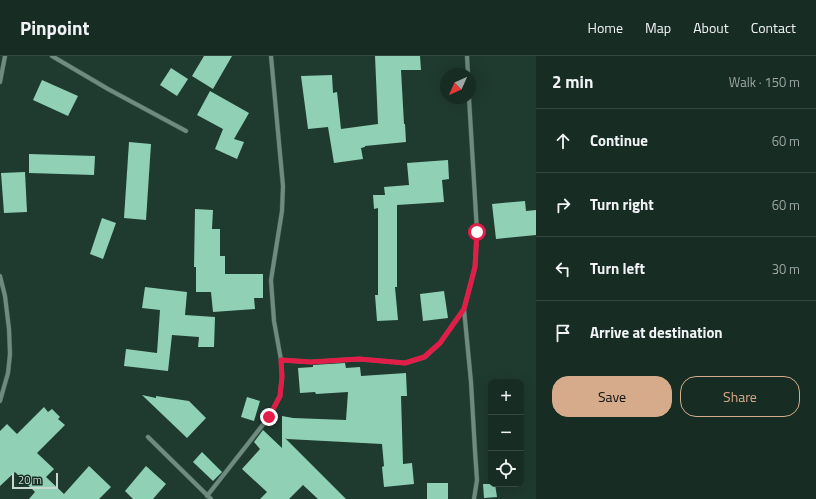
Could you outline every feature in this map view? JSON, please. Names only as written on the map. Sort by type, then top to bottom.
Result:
[{"type":"street","points":[[0,82],[5,56]]},
{"type":"street","points":[[52,56],[108,89],[186,131]]},
{"type":"street","points":[[148,437],[209,497],[269,417],[280,396],[282,377],[281,360],[274,321],[271,280],[282,211],[283,186],[271,56]]},
{"type":"street","points":[[467,56],[468,68]]},
{"type":"street","points":[[281,360],[311,362],[359,359],[405,363],[424,357],[440,343],[464,309],[475,267],[477,232],[469,104]]},
{"type":"street","points":[[0,276],[5,296],[10,354],[8,373],[0,401]]},
{"type":"street","points":[[464,309],[472,382],[477,480],[474,499]]},
{"type":"building","points":[[204,56],[232,56],[213,89],[192,76]]},
{"type":"building","points":[[375,56],[420,56],[421,70],[401,70],[406,142],[365,146],[361,148],[363,159],[334,163],[328,127],[308,129],[301,76],[332,75],[333,93],[337,92],[341,129],[378,124]]},
{"type":"building","points":[[171,68],[188,79],[177,96],[160,85]]},
{"type":"building","points":[[42,80],[78,96],[68,116],[33,100]]},
{"type":"building","points":[[210,91],[249,113],[234,139],[244,142],[237,159],[215,149],[223,129],[197,115]]},
{"type":"building","points":[[129,142],[151,144],[146,220],[124,218]]},
{"type":"building","points":[[29,154],[95,156],[94,175],[29,173]]},
{"type":"building","points":[[448,160],[449,179],[442,180],[444,202],[397,205],[397,287],[395,287],[398,320],[377,321],[375,295],[378,295],[378,208],[374,209],[373,195],[385,195],[384,187],[409,185],[407,163]]},
{"type":"building","points":[[25,172],[27,212],[4,213],[1,173]]},
{"type":"building","points":[[525,201],[526,211],[536,210],[536,235],[496,239],[492,204]]},
{"type":"building","points":[[195,209],[213,210],[212,229],[220,229],[220,256],[225,256],[225,274],[263,274],[263,298],[254,298],[255,309],[213,312],[211,292],[196,292],[196,267],[194,267]]},
{"type":"building","points":[[102,218],[116,223],[103,259],[90,254]]},
{"type":"building","points":[[145,287],[187,292],[185,315],[215,317],[214,347],[198,347],[199,337],[172,335],[168,371],[124,366],[126,349],[157,353],[160,310],[142,308]]},
{"type":"building","points":[[444,291],[448,318],[423,321],[420,294]]},
{"type":"building","points":[[345,363],[346,368],[360,367],[361,376],[406,373],[407,396],[401,396],[403,464],[412,463],[414,484],[384,487],[382,444],[285,438],[346,499],[318,499],[303,485],[289,499],[260,499],[267,492],[242,469],[260,449],[254,442],[263,430],[282,448],[282,416],[293,418],[346,420],[348,392],[316,394],[315,392],[300,393],[298,368],[313,367],[313,365]]},
{"type":"building","points":[[142,395],[156,398],[156,396],[189,401],[206,418],[187,438]]},
{"type":"building","points":[[247,397],[260,401],[254,421],[241,417]]},
{"type":"building","points":[[44,407],[48,412],[52,409],[60,417],[58,419],[65,425],[37,453],[54,469],[46,477],[64,494],[89,466],[111,487],[99,499],[29,499],[35,492],[15,472],[0,486],[0,431],[7,424],[17,434]]},
{"type":"building","points":[[202,452],[222,472],[213,481],[193,462]]},
{"type":"building","points":[[146,466],[166,484],[153,499],[133,499],[125,491]]},
{"type":"building","points":[[427,483],[448,483],[448,499],[427,499]]},
{"type":"building","points":[[483,484],[488,484],[488,487],[495,487],[497,497],[484,498]]},
{"type":"route","points":[[269,417],[280,396],[282,377],[281,360],[311,362],[359,359],[405,363],[424,357],[440,343],[464,309],[475,267],[477,232]]}]
